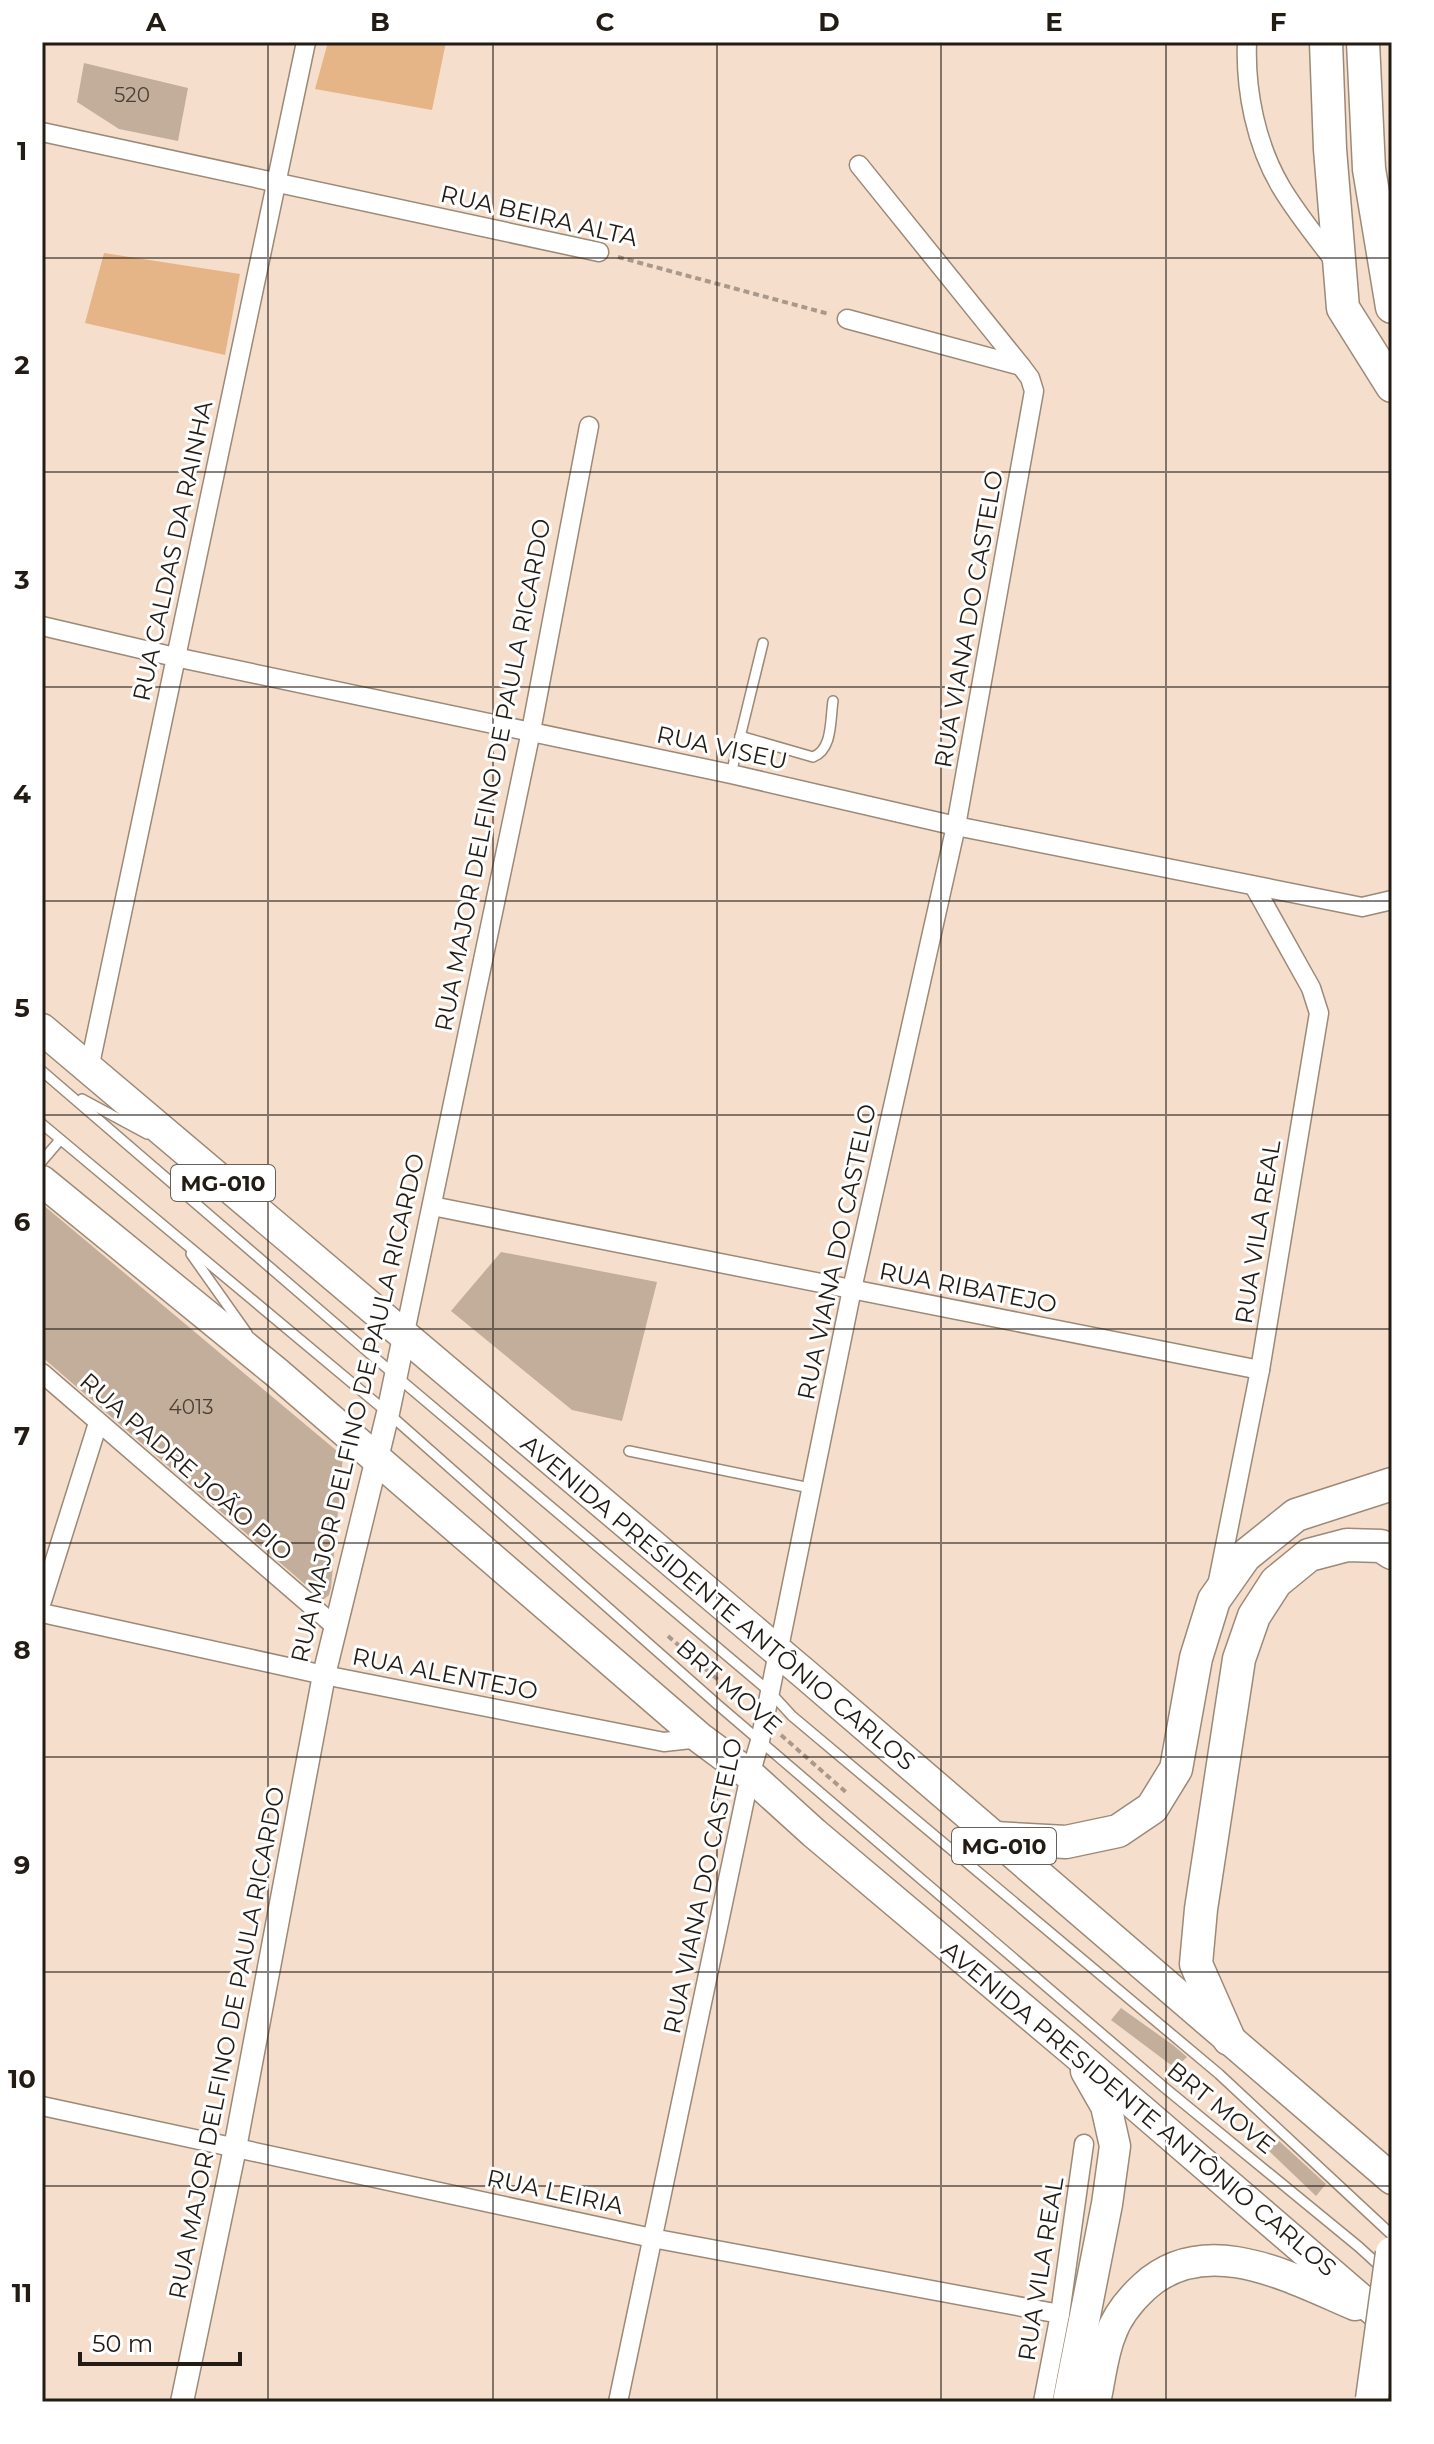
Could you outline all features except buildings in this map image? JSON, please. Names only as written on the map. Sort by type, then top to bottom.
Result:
[{"type":"highway","points":[[1326,42],[1330,149],[1343,308],[1392,386]]},
{"type":"highway","points":[[1363,42],[1369,169],[1392,307]]},
{"type":"highway","name":"AVENIDA PRESIDENTE ANTÔNIO CARLOS","points":[[42,1029],[778,1652],[1392,2179]]},
{"type":"highway","name":"AVENIDA PRESIDENTE ANTÔNIO CARLOS","points":[[42,1181],[276,1372],[700,1738],[750,1775],[1387,2321]]},
{"type":"highway","points":[[995,1838],[1066,1842],[1118,1831],[1152,1808],[1176,1769],[1196,1658],[1214,1600],[1245,1556],[1296,1515],[1392,1484]]},
{"type":"highway","points":[[1229,2039],[1196,1964],[1201,1909],[1239,1659],[1254,1616],[1276,1582],[1309,1555],[1347,1545],[1381,1546],[1392,1553]]},
{"type":"highway","points":[[1068,2402],[1107,2204],[1115,2146],[1106,2106],[1074,2052]]},
{"type":"highway","points":[[1371,2400],[1392,2253]]},
{"type":"highway","points":[[1095,2402],[1107,2345],[1119,2317],[1150,2281],[1191,2262],[1224,2259],[1252,2265],[1387,2321]]},
{"type":"street","name":"RUA CALDAS DA RAINHA","points":[[89,1069],[306,42]]},
{"type":"street","points":[[1247,42],[1246,72],[1255,126],[1279,184],[1340,269]]},
{"type":"street","name":"RUA BEIRA ALTA","points":[[42,132],[599,252]]},
{"type":"street","name":"RUA VIANA DO CASTELO","points":[[618,2402],[750,1775],[767,1735],[770,1692],[810,1488],[956,826],[1034,391],[1030,378],[1021,366],[859,165]]},
{"type":"street","points":[[847,319],[1021,366]]},
{"type":"street","name":"RUA MAJOR DELFINO DE PAULA RICARDO","points":[[182,2402],[235,2148],[324,1675],[396,1376],[531,731],[589,426]]},
{"type":"street","name":"RUA VISEU","points":[[42,626],[731,774],[956,826],[1362,907],[1392,900]]},
{"type":"street","name":"RUA VILA REAL","points":[[1214,1600],[1260,1370],[1319,1013],[1311,988],[1254,886]]},
{"type":"street","name":"RUA RIBATEJO","points":[[432,1206],[1260,1370]]},
{"type":"street","name":"RUA PADRE JOÃO PIO","points":[[42,1373],[336,1627]]},
{"type":"street","points":[[42,1601],[98,1423]]},
{"type":"street","name":"RUA ALENTEJO","points":[[42,1613],[324,1675],[664,1742],[700,1738]]},
{"type":"street","name":"RUA LEIRIA","points":[[42,2106],[652,2238],[1060,2314]]},
{"type":"street","name":"RUA VILA REAL","points":[[1043,2402],[1060,2314],[1084,2144]]},
{"type":"lane","points":[[731,774],[763,643]]},
{"type":"lane","points":[[740,736],[813,757],[820,755],[827,747],[833,701]]},
{"type":"lane","name":"BRT MOVE","points":[[42,1071],[770,1692],[792,1716],[1219,2074],[1392,2235]]},
{"type":"lane","name":"BRT MOVE","points":[[65,1090],[195,1160]]},
{"type":"lane","name":"BRT MOVE","points":[[42,1124],[767,1735],[1165,2088],[1359,2247],[1392,2278]]},
{"type":"lane","points":[[42,1161],[60,1140]]},
{"type":"lane","points":[[182,1241],[276,1372]]},
{"type":"lane","points":[[629,1451],[810,1488]]},
{"type":"path","name":"RUA BEIRA ALTA","points":[[599,252],[847,319]]},
{"type":"path","points":[[668,1636],[742,1701]]},
{"type":"path","points":[[767,1735],[848,1794]]},
{"type":"shaded area","points":[[328,42],[446,42],[432,110],[315,89]]},
{"type":"shaded area","points":[[104,253],[240,274],[225,355],[85,323]]}]
